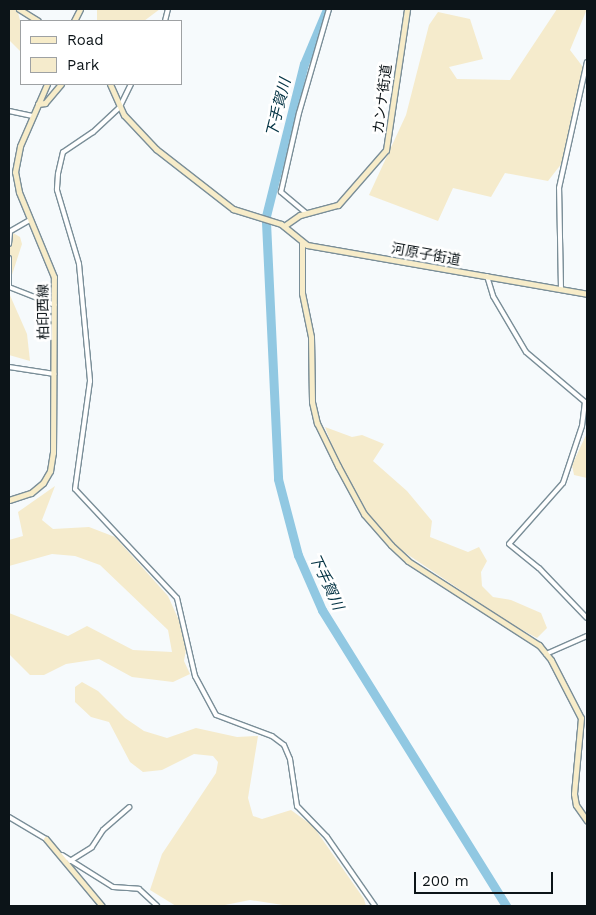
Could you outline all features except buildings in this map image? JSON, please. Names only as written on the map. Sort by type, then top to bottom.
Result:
[{"type":"street","points":[[19,9],[36,20]]},
{"type":"street","points":[[306,213],[281,192],[299,113],[329,9]]},
{"type":"street","name":"カンナ街道","points":[[284,226],[306,213],[338,205],[386,150],[407,9]]},
{"type":"street","points":[[561,289],[559,188],[587,62]]},
{"type":"street","name":"柏印西線","points":[[9,500],[37,488],[50,471],[54,374],[54,277],[30,220],[15,172],[17,154],[46,85]]},
{"type":"street","points":[[38,104],[45,103],[60,85]]},
{"type":"street","points":[[110,85],[120,107],[148,143],[221,201],[244,214],[266,219],[284,226],[302,243],[302,293],[311,337],[314,411],[356,501],[371,522],[408,560],[539,645],[546,654],[581,718],[574,794],[576,805],[587,821]]},
{"type":"street","points":[[131,85],[120,107],[92,132],[66,148],[60,159],[57,190],[79,264],[90,381],[75,489],[177,598],[195,676],[216,715],[272,736],[284,745],[290,759],[297,806],[327,837],[375,906]]},
{"type":"street","points":[[9,111],[32,116]]},
{"type":"street","points":[[9,244],[9,232],[30,220]]},
{"type":"street","name":"河原子街道","points":[[302,243],[587,294]]},
{"type":"street","points":[[9,258],[9,287],[55,305]]},
{"type":"street","points":[[486,276],[493,296],[526,352],[584,402],[582,426],[564,483],[509,544],[539,568],[587,618]]},
{"type":"street","points":[[9,367],[54,374]]},
{"type":"street","points":[[546,654],[587,636]]},
{"type":"street","points":[[70,862],[92,847],[103,830],[130,807]]},
{"type":"street","points":[[9,817],[46,839],[70,862],[113,887],[139,889],[157,906]]},
{"type":"street","points":[[70,862],[102,906]]},
{"type":"green space","points":[[9,9],[17,9],[20,20],[20,51],[9,40]]},
{"type":"green space","points":[[97,9],[160,9],[145,20],[97,20]]},
{"type":"green space","points":[[557,9],[587,9],[570,50],[586,71],[562,163],[548,181],[505,173],[491,197],[453,188],[438,221],[369,195],[406,115],[429,25],[438,12],[470,19],[483,59],[449,67],[457,79],[510,80]]},
{"type":"green space","points":[[10,231],[20,237],[22,244],[9,284]]},
{"type":"green space","points":[[9,293],[27,334],[30,361],[9,355]]},
{"type":"green space","points":[[325,427],[352,437],[362,435],[384,444],[373,461],[407,491],[432,521],[430,537],[468,552],[479,547],[487,561],[481,572],[482,586],[493,597],[511,600],[541,613],[547,628],[537,638],[511,624],[398,548],[364,509],[338,461]]},
{"type":"green space","points":[[587,433],[587,478],[574,475],[572,465]]},
{"type":"green space","points":[[55,486],[42,520],[53,529],[89,527],[115,537],[168,596],[181,625],[186,650],[184,661],[190,674],[173,682],[132,677],[99,659],[66,664],[44,675],[30,675],[9,654],[9,613],[68,636],[87,626],[133,650],[172,652],[168,630],[100,565],[75,556],[52,554],[9,566],[9,540],[23,536],[18,512]]},
{"type":"green space","points":[[82,682],[98,691],[125,718],[144,731],[167,738],[196,728],[237,737],[258,736],[248,798],[253,816],[262,819],[291,810],[313,826],[364,899],[366,906],[289,906],[250,900],[220,906],[176,906],[150,890],[162,854],[216,773],[218,762],[213,756],[194,754],[162,770],[143,772],[130,762],[109,722],[91,717],[75,702],[75,687]]},
{"type":"waterway","name":"下手賀川","points":[[266,216],[304,64],[327,9]]},
{"type":"waterway","name":"下手賀川","points":[[266,222],[278,479],[298,555],[322,610],[506,906]]}]
